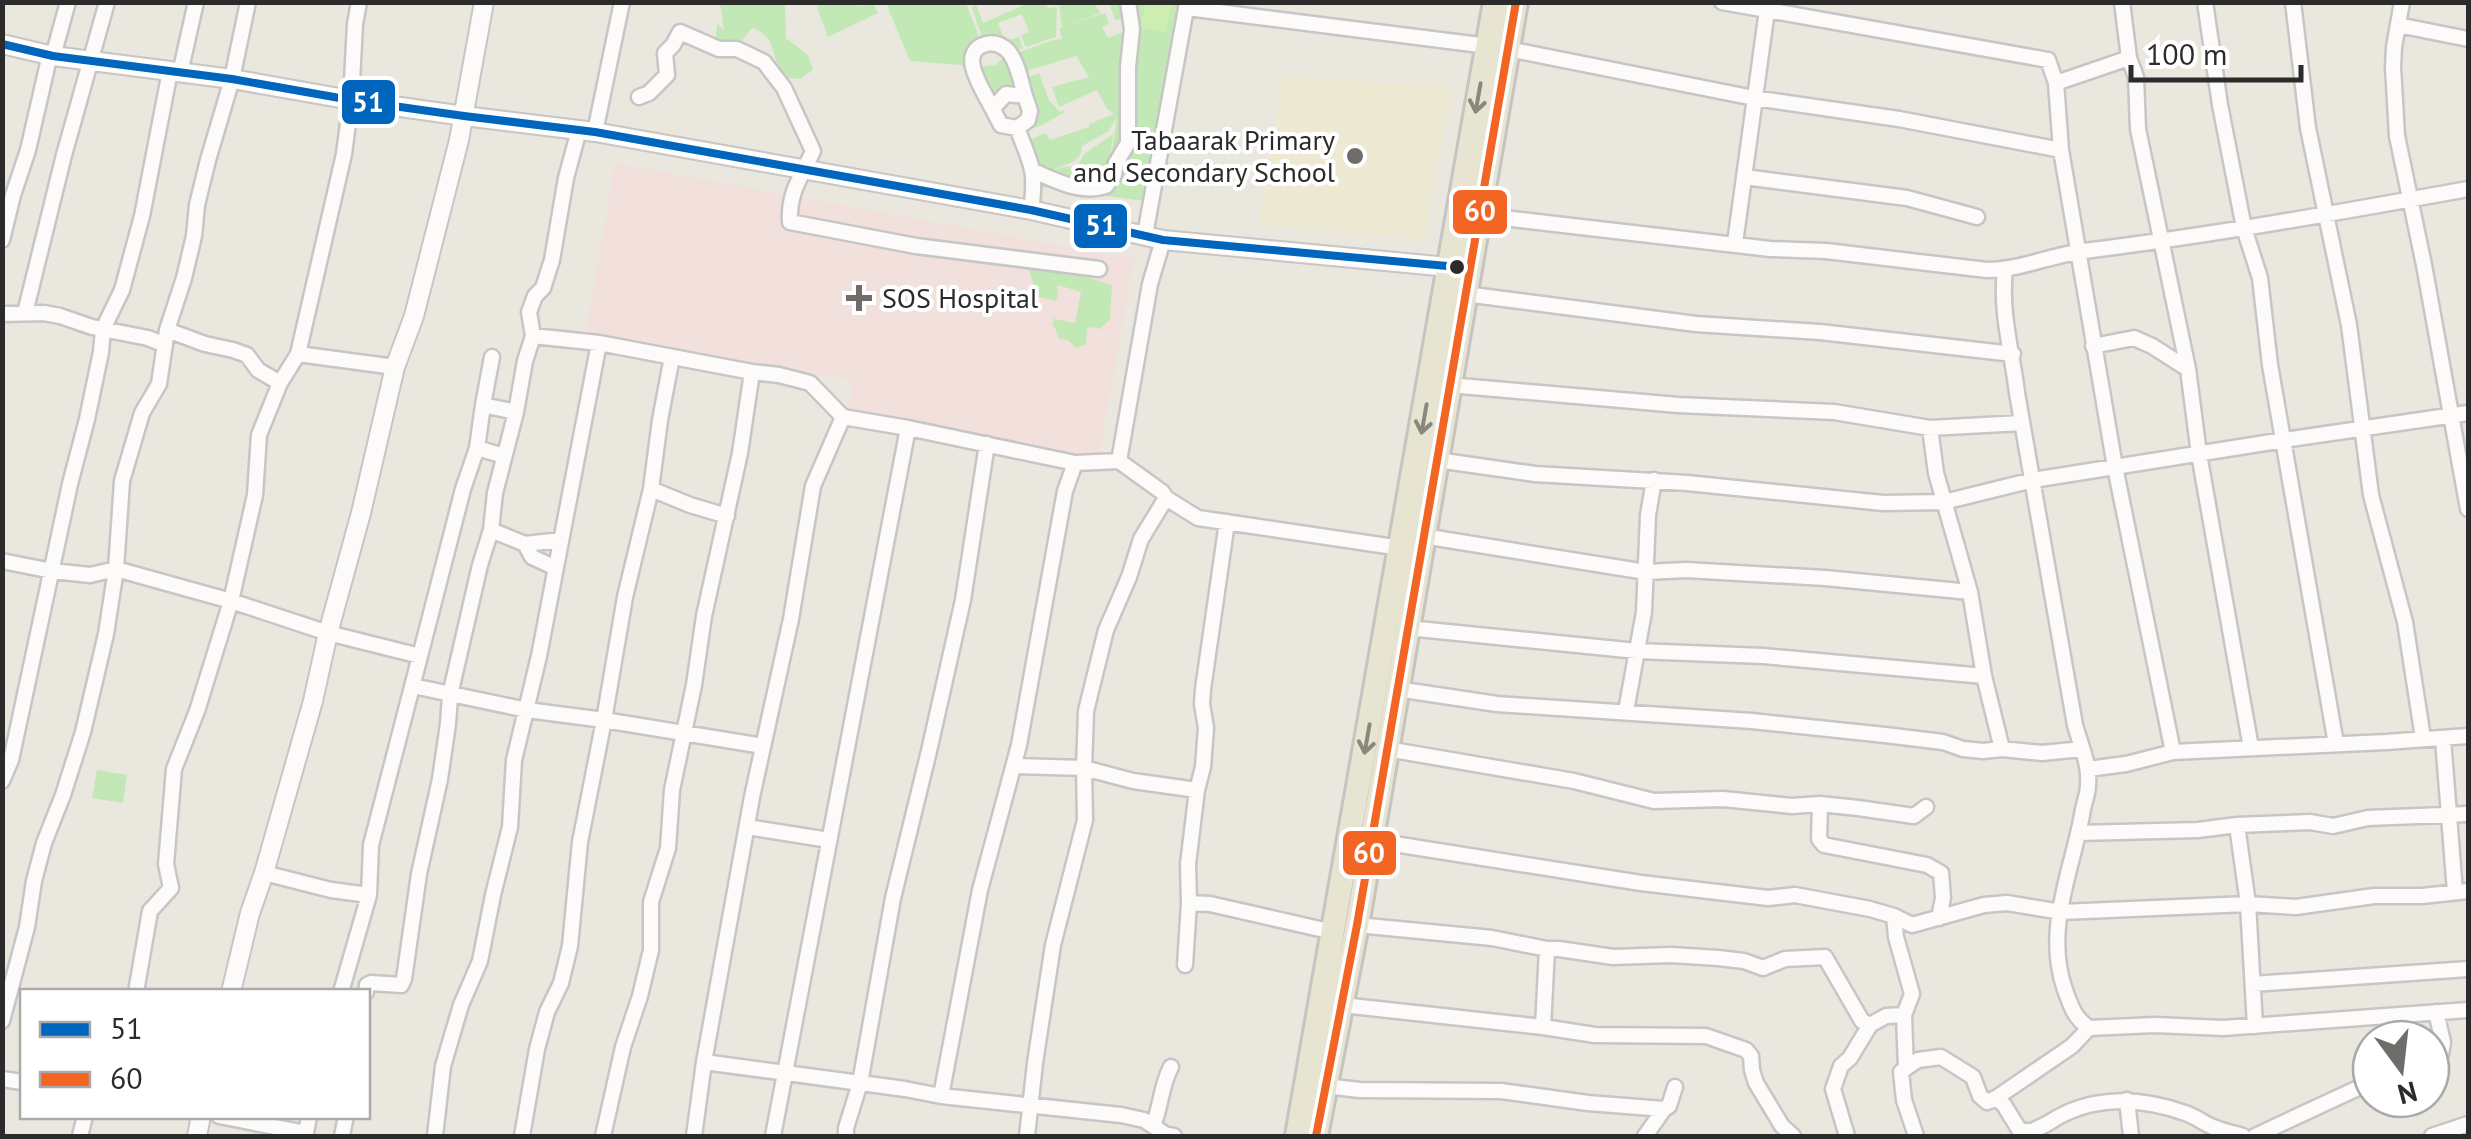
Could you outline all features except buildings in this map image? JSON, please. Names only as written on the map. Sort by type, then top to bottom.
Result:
[{"type":"highway","points":[[1316,1136],[1357,926],[1465,294],[1460,268],[1478,215],[1498,48],[1496,2]]},
{"type":"highway","points":[[1297,1136],[1401,548],[1460,268],[1498,48],[1516,2]]},
{"type":"street","points":[[2,240],[68,2]]},
{"type":"street","points":[[26,313],[107,2]]},
{"type":"street","points":[[2,781],[10,760],[94,386],[103,329],[122,290],[196,2]]},
{"type":"street","points":[[2,1021],[44,843],[84,732],[116,569],[122,481],[142,413],[159,384],[166,337],[184,278],[197,205],[232,79],[248,2]]},
{"type":"street","points":[[137,989],[150,910],[171,888],[166,864],[174,769],[197,711],[231,601],[255,494],[259,435],[280,384],[298,354],[334,207],[351,100],[359,2]]},
{"type":"street","points":[[232,989],[250,913],[313,701],[395,367],[414,316],[464,116],[484,2]]},
{"type":"street","points":[[366,989],[371,983],[400,985],[404,979],[450,695],[533,336],[530,312],[552,260],[566,178],[587,131],[622,2]]},
{"type":"street","points":[[1034,171],[1088,190],[1106,186],[1114,175],[1116,162],[1128,143],[1132,29],[1128,2]]},
{"type":"street","points":[[1296,22],[1300,2]]},
{"type":"street","points":[[1722,2],[1768,7],[2048,60],[2056,83],[2061,150],[2093,346],[2173,752]]},
{"type":"street","points":[[2122,2],[2129,58],[2136,77],[2138,129],[2188,369],[2250,748]]},
{"type":"street","points":[[2205,2],[2244,228],[2260,278],[2270,365],[2336,744]]},
{"type":"street","points":[[2293,2],[2308,128],[2349,324],[2370,495],[2405,622],[2423,738]]},
{"type":"street","points":[[2402,2],[2392,67],[2397,136],[2468,509]]},
{"type":"street","points":[[1119,462],[1150,284],[1187,5],[1498,48],[1754,98],[1899,119],[2061,150]]},
{"type":"street","points":[[1735,244],[1768,7]]},
{"type":"street","points":[[2398,25],[2468,39]]},
{"type":"street","points":[[640,97],[649,94],[667,75],[665,53],[680,32],[719,49],[737,49],[764,62],[784,88],[811,144],[813,151],[802,168],[790,205],[790,222],[916,246],[1099,269]]},
{"type":"street","points":[[989,43],[1002,46],[1011,54],[1025,96],[1029,116],[1025,123],[1017,128],[1001,125],[973,68],[972,58],[978,48],[989,43]]},
{"type":"street","points":[[2,44],[89,61],[232,79],[351,100],[587,131],[1031,210],[1154,238],[1460,268]]},
{"type":"street","points":[[2056,83],[2129,58]]},
{"type":"street","points":[[991,106],[1006,94],[1025,96]]},
{"type":"street","points":[[1017,128],[1034,171],[1031,210]]},
{"type":"street","points":[[1744,178],[1906,198],[1977,216]]},
{"type":"street","points":[[1478,215],[1770,249],[2005,270],[2077,252],[2161,242],[2468,189]]},
{"type":"street","points":[[2005,270],[2007,336],[2075,725],[2088,769],[2088,789],[2064,886],[2056,938],[2056,961],[2076,1018],[2089,1028],[2223,1028],[2468,1010]]},
{"type":"street","points":[[1465,294],[1696,324],[1820,332],[2013,354]]},
{"type":"street","points":[[2,314],[60,316],[148,338],[166,337],[233,350],[247,355],[258,370],[280,384]]},
{"type":"street","points":[[533,336],[599,343],[780,374],[810,383],[843,417],[1074,463],[1119,462],[1198,518],[1401,548]]},
{"type":"street","points":[[2093,346],[2134,338],[2188,369]]},
{"type":"street","points":[[435,1136],[443,1066],[480,961],[510,827],[514,760],[599,343]]},
{"type":"street","points":[[298,354],[395,367]]},
{"type":"street","points":[[522,1136],[547,1012],[561,983],[570,946],[580,842],[624,597],[651,489],[672,356]]},
{"type":"street","points":[[342,989],[370,895],[370,844],[476,448],[492,357]]},
{"type":"street","points":[[602,1136],[651,950],[651,902],[668,848],[672,790],[704,616],[740,453],[752,372]]},
{"type":"street","points":[[1449,386],[1678,405],[1834,412],[1930,428],[2022,423]]},
{"type":"street","points":[[484,405],[516,412]]},
{"type":"street","points":[[1436,460],[1536,474],[1654,480],[1883,503],[1944,502],[2033,480],[2468,413]]},
{"type":"street","points":[[694,1136],[747,827],[813,486],[843,417]]},
{"type":"street","points":[[774,1136],[908,428]]},
{"type":"street","points":[[1930,428],[1936,473],[1970,592],[1984,676],[2002,749]]},
{"type":"street","points":[[846,1136],[860,1083],[893,898],[962,600],[987,444]]},
{"type":"street","points":[[476,448],[504,456]]},
{"type":"street","points":[[941,1096],[980,890],[1014,766],[1065,491],[1074,463]]},
{"type":"street","points":[[1626,711],[1644,612],[1648,515],[1654,480]]},
{"type":"street","points":[[651,489],[727,516]]},
{"type":"street","points":[[1027,1136],[1052,945],[1085,820],[1086,711],[1106,630],[1141,540],[1166,498]]},
{"type":"street","points":[[1185,965],[1188,864],[1206,728],[1203,688],[1227,522]]},
{"type":"street","points":[[491,530],[525,544],[561,540]]},
{"type":"street","points":[[1424,536],[1646,572],[1686,570],[1970,592]]},
{"type":"street","points":[[525,544],[532,558],[556,568]]},
{"type":"street","points":[[2,561],[90,575],[116,569],[231,601],[328,634],[420,656]]},
{"type":"street","points":[[1408,628],[1637,652],[1763,656],[1984,676]]},
{"type":"street","points":[[413,686],[526,710],[762,746]]},
{"type":"street","points":[[1398,689],[1497,704],[1626,711],[1885,735],[1973,750],[2042,753],[2082,749]]},
{"type":"street","points":[[2088,769],[2173,752],[2468,736]]},
{"type":"street","points":[[1372,838],[1641,884],[1768,898],[1794,895],[1894,916],[1912,924],[1984,905],[2007,903],[2061,912],[2248,904],[2296,907],[2374,896],[2422,896],[2462,892],[2448,816],[2442,739]]},
{"type":"street","points":[[1387,749],[1574,780],[1654,801],[1724,799],[1792,806],[1820,804],[1914,816],[1926,808]]},
{"type":"street","points":[[1014,766],[1084,768],[1133,781],[1197,790]]},
{"type":"street","points":[[1820,804],[1818,839],[1824,846],[1917,862],[1940,874],[1939,918]]},
{"type":"street","points":[[2079,833],[2310,822],[2333,826],[2368,818],[2468,814]]},
{"type":"street","points":[[2237,825],[2248,904],[2255,1026]]},
{"type":"street","points":[[747,827],[829,840]]},
{"type":"street","points":[[264,873],[370,895]]},
{"type":"street","points":[[1189,903],[1210,904],[1333,932]]},
{"type":"street","points":[[1894,916],[1912,994],[1904,1014],[1906,1068]]},
{"type":"street","points":[[1357,926],[1492,938],[1547,950],[1613,957],[1718,958],[1763,968],[1785,959],[1825,957],[1862,1021],[1870,1025]]},
{"type":"street","points":[[1543,1027],[1547,950]]},
{"type":"street","points":[[2254,984],[2468,968]]},
{"type":"street","points":[[1342,1005],[1596,1035],[1706,1036],[1746,1050],[1752,1056],[1756,1083],[1782,1126],[1793,1136]]},
{"type":"street","points":[[2436,1012],[2438,1019]]},
{"type":"street","points":[[1847,1136],[1832,1089],[1841,1066],[1870,1025],[1886,1016],[1904,1014]]},
{"type":"street","points":[[1916,1136],[1904,1100],[1901,1072],[1918,1060],[1940,1056],[1973,1077],[1980,1096],[1987,1102],[2072,1046],[2089,1028]]},
{"type":"street","points":[[704,1062],[941,1096],[1121,1115],[1144,1120],[1174,1136]]},
{"type":"street","points":[[1153,1126],[1171,1067]]},
{"type":"street","points":[[1324,1086],[1501,1091],[1664,1109]]},
{"type":"street","points":[[1645,1136],[1669,1106],[1675,1087]]},
{"type":"street","points":[[2255,1136],[2351,1091]]},
{"type":"street","points":[[1996,1098],[2004,1104],[2020,1132],[2027,1134],[2074,1109],[2127,1100],[2166,1106],[2243,1136]]},
{"type":"street","points":[[2127,1100],[2131,1136]]},
{"type":"street","points":[[234,1119],[306,1134]]},
{"type":"street","points":[[2432,1136],[2468,1124]]},
{"type":"shaded area","name":"Tabaarak Primary and Secondary School","points":[[1282,76],[1452,87],[1424,239],[1259,225]]},
{"type":"shaded area","name":"SOS Hospital","points":[[615,163],[1134,259],[1098,461],[847,416],[851,380],[585,337]]},
{"type":"green space","points":[[720,3],[785,3],[786,38],[808,55],[813,70],[800,79],[788,78],[767,38],[752,28],[742,40],[727,45],[717,41],[717,23],[724,31]]},
{"type":"green space","points":[[818,3],[878,3],[874,5],[878,13],[828,37]]},
{"type":"green space","points":[[886,3],[966,3],[982,44],[972,66],[910,61]]},
{"type":"green space","points":[[1028,3],[1057,7],[1056,37],[1026,47],[1021,36],[1029,32],[1022,14],[998,23],[1005,41],[1019,37],[1023,48],[1011,52],[984,43],[974,5],[983,23]]},
{"type":"green space","points":[[1094,3],[1101,13],[1064,26],[1105,13],[1109,23],[1102,27],[1108,38],[1126,31],[1122,19],[1115,20],[1109,3],[1188,3],[1144,201],[1041,187],[1040,182],[1047,181],[1092,193],[1111,190],[1037,175],[1028,141],[1045,133],[1050,140],[1114,114],[1097,90],[1059,107],[1052,87],[1089,77],[1076,56],[1020,73],[1012,55],[1062,39],[1059,6]],"holes":[[[1117,116],[1109,170],[1113,134],[1083,155],[1078,166],[1051,171],[1079,157],[1082,146],[1109,131]]]},
{"type":"green space","points":[[1146,3],[1172,3],[1166,32],[1140,28]]},
{"type":"green space","points":[[1010,56],[1023,94],[993,98],[976,68],[995,66]]},
{"type":"green space","points":[[1039,73],[1049,100],[1065,112],[1024,131],[1029,122],[1022,79]]},
{"type":"green space","points":[[1032,267],[1112,285],[1110,319],[1100,329],[1087,329],[1086,345],[1076,348],[1058,338],[1052,326],[1055,316],[1075,323],[1081,292],[1058,285],[1056,301],[1038,297],[1029,270]]},
{"type":"green space","points":[[97,770],[127,775],[123,803],[92,798]]},
{"type":"transit line","name":"60","points":[[1316,1136],[1357,925],[1516,2]]},
{"type":"transit line","name":"51","points":[[2,44],[53,56],[595,132],[1031,210],[1163,240],[1469,268]]},
{"type":"place","name":"Tabaarak Primary and Secondary School","points":[[1355,156]]},
{"type":"place","name":"SOS Hospital","points":[[859,298]]}]
